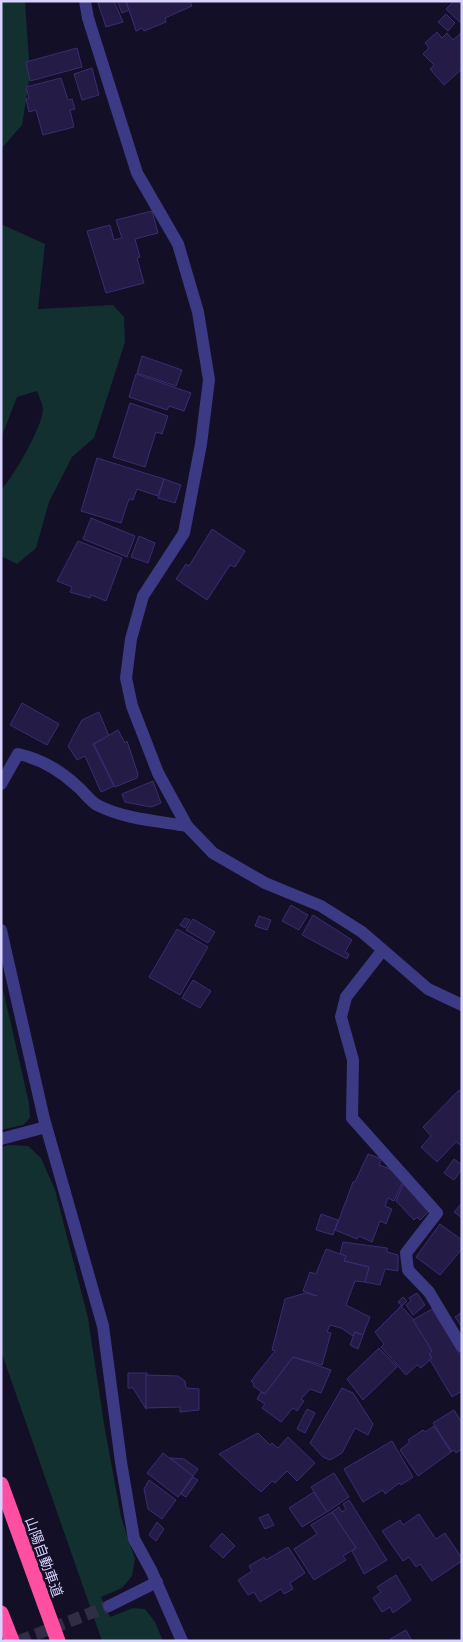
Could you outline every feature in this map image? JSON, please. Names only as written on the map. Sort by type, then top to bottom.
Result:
[{"type":"highway","name":"山陽自動車道","points":[[1,1484],[58,1641]]},
{"type":"highway","points":[[1,1613],[12,1641]]},
{"type":"street","points":[[85,1],[88,18],[137,173],[178,244],[198,312],[210,380],[201,444],[184,533],[143,596],[131,639],[126,678],[132,706],[158,773],[187,826],[213,853],[265,883],[321,906],[362,932],[382,952],[428,990],[462,1005]]},
{"type":"street","points":[[1,784],[18,754],[46,762],[64,775],[95,804],[126,815],[187,826]]},
{"type":"street","points":[[1,930],[46,1127],[103,1326],[121,1462],[134,1539],[157,1582],[182,1641]]},
{"type":"street","points":[[382,952],[346,997],[341,1017],[353,1060],[352,1118],[437,1213],[406,1252],[408,1270],[429,1292],[462,1347]]},
{"type":"street","points":[[1,1139],[46,1127]]},
{"type":"street","points":[[109,1606],[157,1582]]},
{"type":"green space","points":[[1,1],[25,1],[30,75],[22,125],[1,149]]},
{"type":"green space","points":[[1,224],[45,244],[38,309],[113,305],[124,317],[125,342],[94,438],[72,457],[49,502],[36,548],[17,564],[1,556],[1,490],[26,452],[38,428],[43,410],[37,391],[17,397],[1,438]]},
{"type":"green space","points":[[1,981],[29,1103],[30,1118],[23,1125],[1,1130]]},
{"type":"green space","points":[[8,1145],[28,1146],[41,1158],[55,1190],[88,1318],[104,1424],[121,1517],[135,1559],[132,1576],[122,1588],[101,1597],[110,1617],[133,1608],[145,1609],[155,1622],[163,1641],[102,1641],[1,1351],[1,1147]]},
{"type":"building","points":[[114,1],[123,22],[106,27],[98,3]]},
{"type":"building","points":[[117,1],[126,1],[129,10],[122,13]]},
{"type":"building","points":[[126,1],[190,1],[192,6],[165,18],[166,22],[144,31],[142,28],[136,31]]},
{"type":"building","points":[[454,1],[462,1],[462,24],[446,9]]},
{"type":"building","points":[[446,14],[455,23],[448,31],[438,22]]},
{"type":"building","points":[[437,32],[442,38],[447,33],[453,40],[462,32],[462,69],[444,85],[430,69],[434,65],[423,54],[429,48],[425,43]]},
{"type":"building","points":[[77,48],[82,67],[30,81],[26,62]]},
{"type":"building","points":[[92,68],[99,95],[82,100],[74,74]]},
{"type":"building","points":[[61,78],[68,100],[72,99],[75,109],[70,110],[74,127],[43,135],[36,110],[29,112],[26,99],[29,98],[26,87]]},
{"type":"building","points":[[152,211],[158,233],[135,239],[140,257],[137,258],[144,283],[106,293],[87,231],[110,225],[114,240],[122,238],[116,220]]},
{"type":"building","points":[[142,356],[182,370],[176,386],[137,373]]},
{"type":"building","points":[[136,374],[191,393],[184,411],[169,406],[167,410],[129,397]]},
{"type":"building","points":[[130,403],[168,416],[162,434],[156,432],[145,467],[113,457]]},
{"type":"building","points":[[97,458],[164,479],[158,496],[137,489],[133,500],[129,499],[121,523],[81,511]]},
{"type":"building","points":[[164,479],[181,485],[175,503],[158,498]]},
{"type":"building","points":[[91,518],[135,536],[127,557],[83,539]]},
{"type":"building","points":[[212,529],[245,551],[235,567],[230,565],[207,600],[176,579],[186,564],[189,566]]},
{"type":"building","points":[[139,536],[155,543],[148,563],[131,557]]},
{"type":"building","points":[[78,541],[122,558],[106,601],[91,595],[90,598],[70,592],[72,587],[57,581]]},
{"type":"building","points":[[22,703],[59,724],[47,745],[10,725]]},
{"type":"building","points":[[99,712],[109,736],[93,744],[114,786],[101,792],[85,756],[77,760],[68,746],[82,720]]},
{"type":"building","points":[[118,730],[125,743],[127,741],[138,774],[137,778],[115,787],[94,744]]},
{"type":"building","points":[[153,781],[161,803],[151,807],[125,802],[122,794]]},
{"type":"building","points":[[291,905],[308,915],[299,930],[282,921]]},
{"type":"building","points":[[313,915],[352,940],[345,952],[349,954],[347,959],[302,935]]},
{"type":"building","points":[[259,916],[271,920],[267,930],[255,926]]},
{"type":"building","points":[[185,918],[190,920],[185,928],[180,925]]},
{"type":"building","points":[[193,919],[215,932],[208,943],[186,930]]},
{"type":"building","points":[[177,929],[208,947],[180,995],[149,977]]},
{"type":"building","points":[[193,980],[211,991],[200,1008],[182,998]]},
{"type":"building","points":[[459,1090],[462,1093],[462,1146],[456,1142],[437,1162],[421,1147],[431,1136],[423,1127]]},
{"type":"building","points":[[368,1154],[382,1159],[379,1165],[396,1171],[404,1179],[394,1201],[388,1198],[385,1206],[392,1209],[386,1224],[380,1221],[372,1242],[359,1236],[357,1239],[335,1230],[353,1182],[355,1182]]},
{"type":"building","points":[[454,1159],[462,1165],[462,1169],[454,1180],[444,1173]]},
{"type":"building","points":[[404,1182],[430,1210],[420,1220],[417,1217],[414,1220],[396,1201]]},
{"type":"building","points":[[462,1203],[462,1218],[454,1212]]},
{"type":"building","points":[[321,1214],[338,1220],[333,1235],[316,1230]]},
{"type":"building","points":[[440,1224],[462,1240],[462,1249],[440,1275],[416,1257]]},
{"type":"building","points":[[343,1242],[387,1248],[387,1252],[398,1255],[398,1271],[385,1269],[380,1285],[365,1282],[369,1267],[344,1261],[346,1256],[340,1254]]},
{"type":"building","points":[[326,1249],[346,1256],[344,1261],[369,1267],[365,1282],[355,1281],[346,1305],[370,1317],[363,1335],[355,1332],[353,1336],[341,1328],[330,1325],[327,1332],[331,1333],[322,1365],[293,1357],[265,1394],[253,1386],[254,1384],[251,1381],[275,1351],[272,1350],[285,1299],[306,1293],[317,1296],[303,1291],[310,1272],[316,1274]]},
{"type":"building","points":[[417,1293],[425,1305],[413,1315],[406,1305],[411,1301],[409,1298]]},
{"type":"building","points":[[403,1297],[407,1301],[402,1306],[398,1302]]},
{"type":"building","points":[[401,1306],[416,1322],[432,1351],[429,1354],[432,1358],[421,1368],[417,1365],[406,1375],[381,1347],[384,1344],[375,1332]]},
{"type":"building","points":[[432,1309],[462,1358],[462,1391],[452,1397],[430,1360],[432,1357],[429,1354],[432,1351],[413,1320]]},
{"type":"building","points":[[462,1312],[462,1327],[455,1317]]},
{"type":"building","points":[[355,1332],[363,1335],[358,1349],[350,1345]]},
{"type":"building","points":[[379,1348],[397,1367],[363,1400],[347,1379]]},
{"type":"building","points":[[293,1357],[331,1370],[321,1393],[310,1389],[301,1399],[304,1401],[297,1411],[293,1408],[281,1422],[262,1408],[265,1404],[257,1399],[261,1392],[265,1394]]},
{"type":"building","points":[[128,1373],[147,1373],[146,1409],[133,1388],[128,1388]]},
{"type":"building","points":[[146,1375],[178,1376],[185,1381],[186,1388],[199,1389],[199,1410],[180,1412],[180,1407],[146,1408]]},
{"type":"building","points":[[342,1388],[353,1393],[373,1424],[368,1435],[355,1428],[342,1453],[330,1460],[323,1457],[310,1443]]},
{"type":"building","points":[[307,1409],[315,1413],[305,1433],[297,1429]]},
{"type":"building","points":[[454,1410],[462,1423],[462,1449],[456,1453],[454,1450],[452,1452],[433,1423]]},
{"type":"building","points":[[434,1426],[451,1452],[418,1476],[400,1450],[410,1442],[408,1440],[423,1430],[425,1432]]},
{"type":"building","points":[[258,1433],[270,1445],[272,1443],[278,1448],[288,1437],[315,1463],[297,1481],[287,1471],[275,1483],[272,1481],[261,1492],[219,1454]]},
{"type":"building","points":[[392,1441],[413,1477],[401,1485],[399,1483],[385,1494],[383,1490],[363,1502],[344,1469]]},
{"type":"building","points":[[163,1453],[193,1476],[178,1497],[147,1473]]},
{"type":"building","points":[[170,1458],[184,1459],[198,1469],[193,1476]]},
{"type":"building","points":[[334,1473],[349,1497],[327,1512],[311,1487]]},
{"type":"building","points":[[193,1477],[198,1480],[186,1497],[181,1494]]},
{"type":"building","points":[[149,1480],[176,1500],[162,1519],[148,1509],[144,1489]]},
{"type":"building","points":[[314,1492],[327,1512],[302,1527],[289,1508]]},
{"type":"building","points":[[349,1500],[387,1560],[364,1574],[352,1551],[356,1548],[332,1512],[339,1507],[342,1512],[346,1509],[343,1504]]},
{"type":"building","points":[[332,1512],[356,1548],[343,1556],[346,1560],[314,1580],[294,1549],[317,1534],[311,1525]]},
{"type":"building","points":[[268,1514],[274,1525],[265,1529],[259,1518]]},
{"type":"building","points":[[419,1514],[436,1539],[445,1533],[462,1558],[462,1561],[432,1581],[420,1564],[416,1567],[409,1557],[403,1561],[382,1531],[400,1520],[403,1525]]},
{"type":"building","points":[[157,1522],[164,1529],[156,1541],[149,1535]]},
{"type":"building","points":[[222,1533],[235,1546],[223,1558],[210,1546]]},
{"type":"building","points":[[288,1547],[305,1573],[290,1583],[293,1589],[284,1594],[281,1589],[260,1602],[254,1592],[248,1595],[238,1580],[252,1571],[249,1566],[264,1557],[266,1560]]},
{"type":"building","points":[[396,1575],[411,1600],[393,1613],[390,1607],[382,1612],[373,1598],[381,1592],[377,1587]]},
{"type":"building","points":[[406,1630],[412,1641],[391,1641],[390,1639]]},
{"type":"tunnel","points":[[19,1641],[109,1606]]}]
